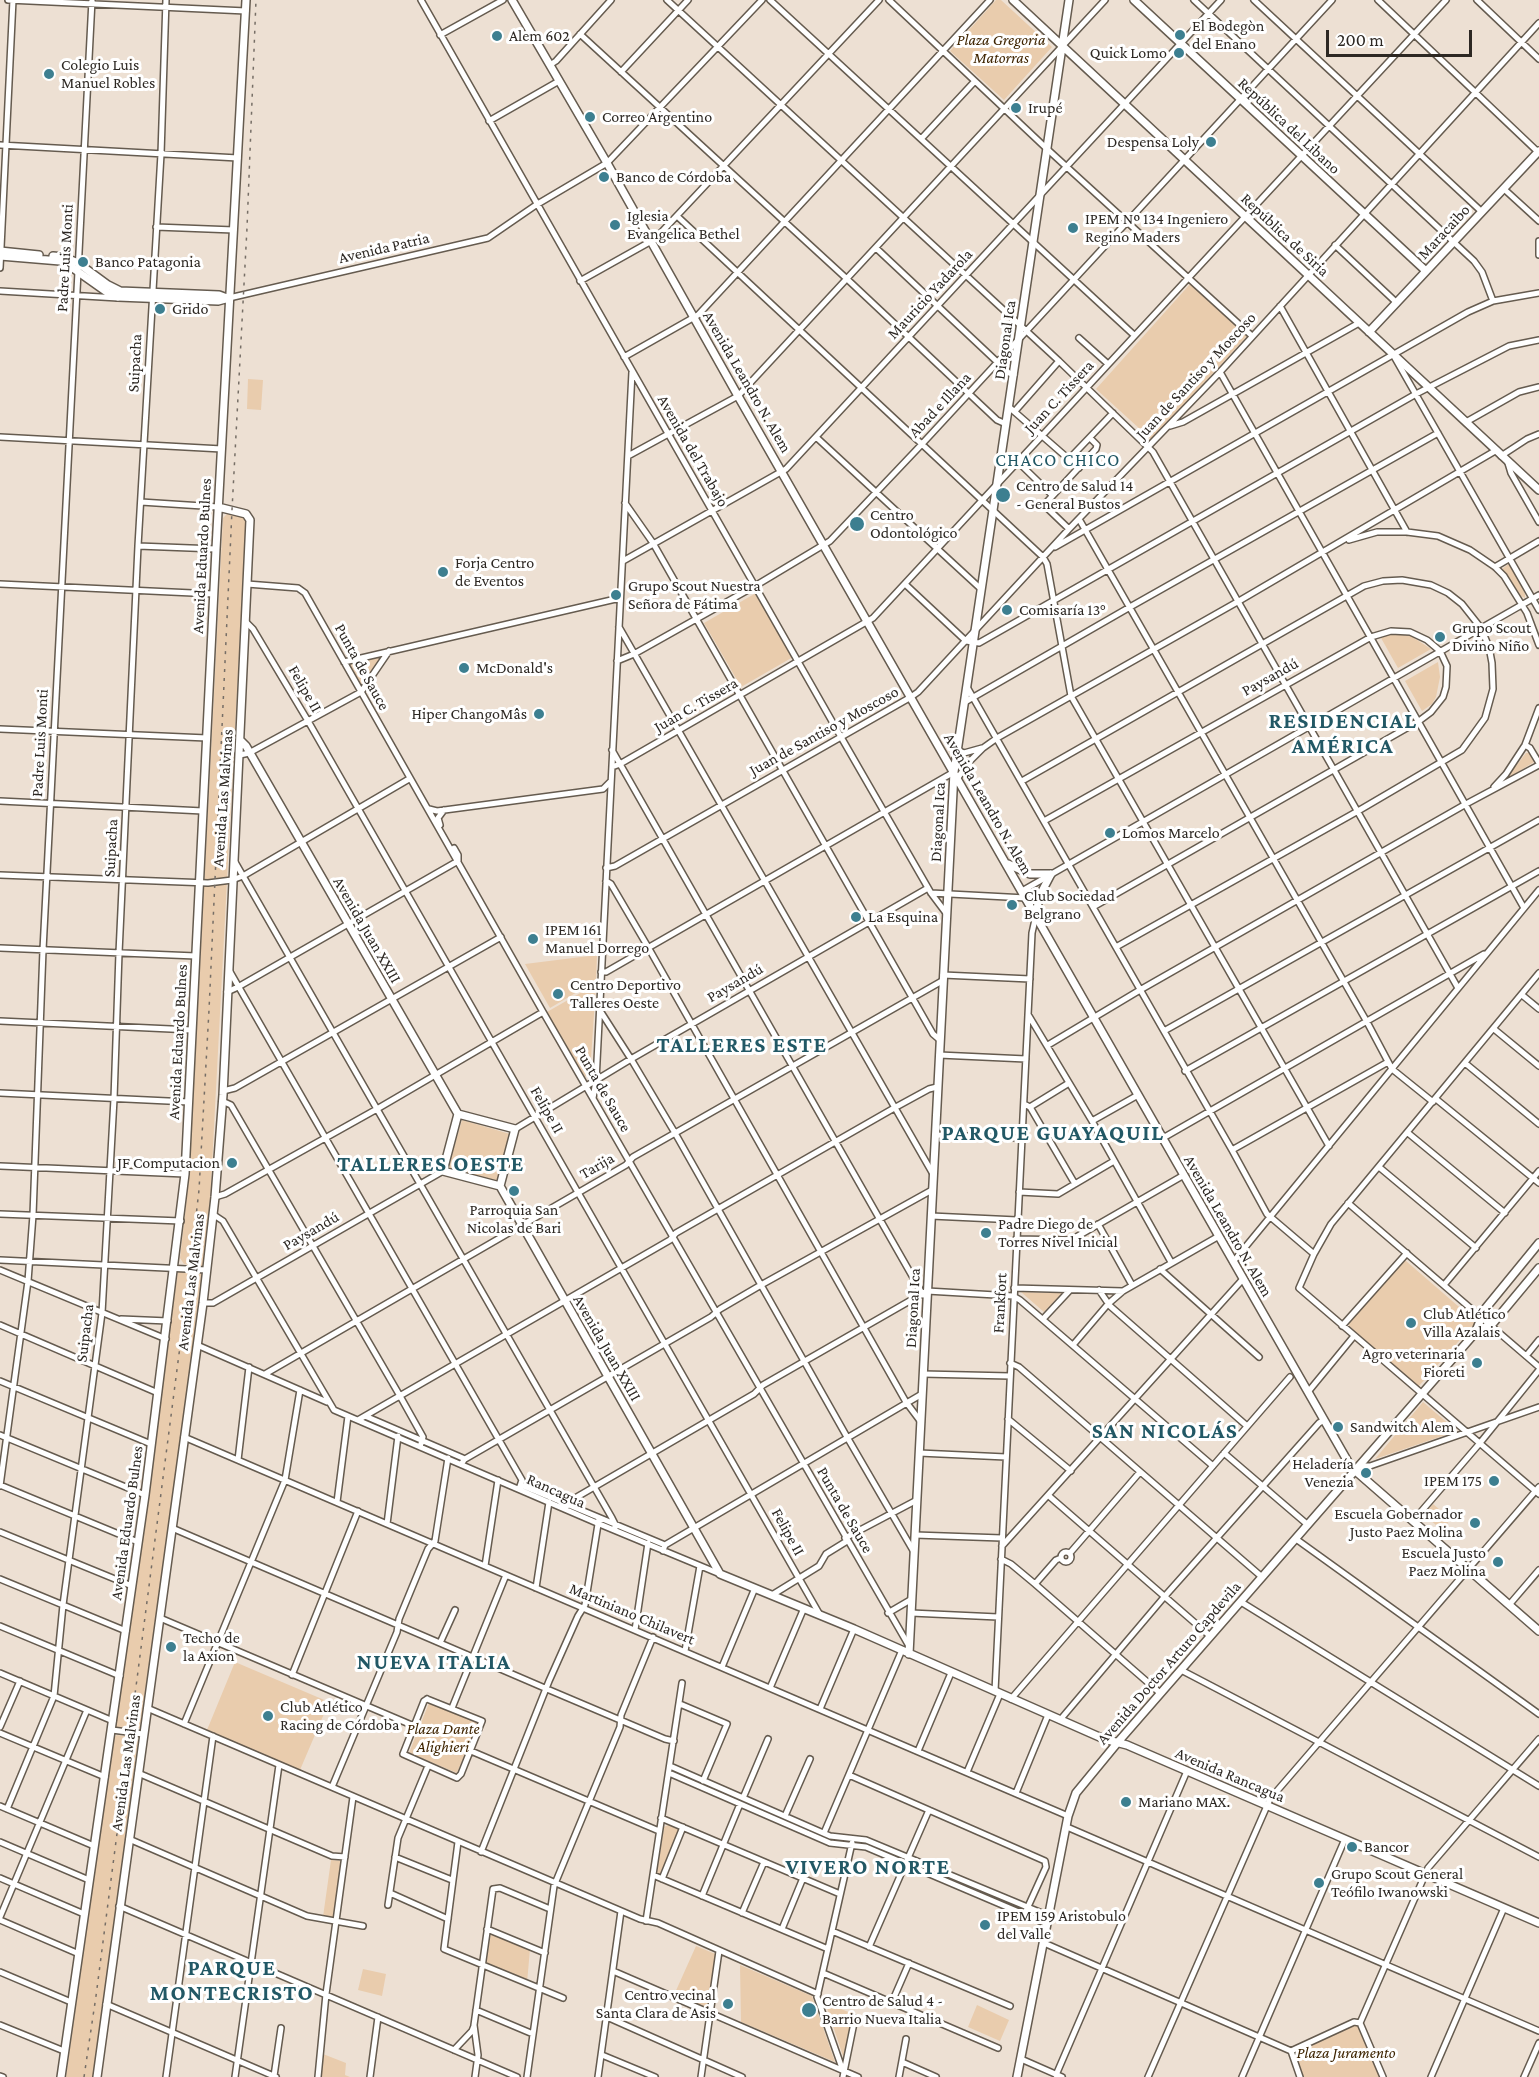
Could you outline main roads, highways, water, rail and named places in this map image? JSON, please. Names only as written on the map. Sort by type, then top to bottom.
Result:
[{"type":"main road","name":"Avenida Eduardo Bulnes","points":[[61,2077],[120,1676],[181,1221],[246,0]]},
{"type":"main road","name":"Avenida Leandro N. Alem","points":[[512,0],[1324,1420],[1357,1468],[1413,1521],[1539,1631]]},
{"type":"main road","name":"República de Siria","points":[[1012,0],[1539,490]]},
{"type":"main road","name":"Diagonal Ica","points":[[907,1651],[912,1599],[927,1302],[925,1292],[947,894],[956,776],[967,687],[969,642],[975,630],[1006,424],[1012,409],[1014,375],[1019,339],[1023,329],[1038,198],[1069,0]]},
{"type":"main road","name":"República del Libano","points":[[1134,0],[1426,271]]},
{"type":"main road","name":"Maracaibo","points":[[1369,332],[1539,151]]},
{"type":"main road","name":"Avenida Patria","points":[[0,254],[64,257],[106,292],[126,299],[152,296]]},
{"type":"main road","name":"Avenida Patria","points":[[106,292],[218,301],[229,298]]},
{"type":"main road","name":"Avenida Las Malvinas","points":[[97,2077],[214,1215],[223,1091],[233,859],[241,741],[249,517],[243,512],[218,507]]},
{"type":"main road","name":"Avenida Juan XXIII","points":[[241,741],[458,1114]]},
{"type":"main road","points":[[1007,864],[1030,874],[1051,874],[1039,897],[1036,915]]},
{"type":"main road","points":[[458,1114],[515,1130],[500,1186],[442,1171],[458,1114]]},
{"type":"main road","name":"Avenida Juan XXIII","points":[[500,1186],[720,1574],[907,1651]]},
{"type":"main road","name":"Avenida Doctor Arturo Capdevila","points":[[1017,2077],[1068,1816],[1076,1793],[1210,1635],[1475,1333],[1480,1318],[1539,1243]]},
{"type":"main road","name":"Avenida Doctor Arturo Capdevila","points":[[1475,1333],[1490,1326],[1539,1268]]},
{"type":"main road","name":"Avenida Rancagua","points":[[907,1651],[951,1673],[1048,1715],[1187,1771],[1539,1923]]},
{"type":"railway","points":[[84,2077],[199,1190],[247,228],[256,0]]},
{"type":"place","name":"El Bodegòn del Enano","points":[[1180,35]]},
{"type":"place","name":"Alem 602","points":[[497,36]]},
{"type":"place","name":"Quick Lomo","points":[[1179,53]]},
{"type":"place","name":"Colegio Luis Manuel Robles","points":[[49,74]]},
{"type":"place","name":"Irupé","points":[[1016,108]]},
{"type":"place","name":"Correo Argentino","points":[[590,117]]},
{"type":"place","name":"Despensa Loly","points":[[1211,142]]},
{"type":"place","name":"Banco de Córdoba","points":[[604,177]]},
{"type":"place","name":"Iglesia Evangelica Bethel","points":[[615,225]]},
{"type":"place","name":"IPEM Nº 134 Ingeniero Regino Maders","points":[[1073,228]]},
{"type":"place","name":"Banco Patagonia","points":[[83,262]]},
{"type":"place","name":"Grido","points":[[160,309]]},
{"type":"place","name":"Centro de Salud 14 - General Bustos","points":[[1003,495]]},
{"type":"place","name":"Centro Odontológico","points":[[857,524]]},
{"type":"place","name":"Forja Centro de Eventos","points":[[443,572]]},
{"type":"place","name":"Grupo Scout Nuestra Señora de Fátima","points":[[616,595]]},
{"type":"place","name":"Comisaría 13°","points":[[1007,610]]},
{"type":"place","name":"Grupo Scout Divino Niño","points":[[1440,637]]},
{"type":"place","name":"McDonald's","points":[[464,668]]},
{"type":"place","name":"Hiper ChangoMâs","points":[[539,714]]},
{"type":"place","name":"Lomos Marcelo","points":[[1110,833]]},
{"type":"place","name":"Club Sociedad Belgrano","points":[[1012,905]]},
{"type":"place","name":"La Esquina","points":[[856,917]]},
{"type":"place","name":"IPEM 161 Manuel Dorrego","points":[[533,939]]},
{"type":"place","name":"Centro Deportivo Talleres Oeste","points":[[558,994]]},
{"type":"place","name":"JF Computacion","points":[[232,1163]]},
{"type":"place","name":"Parroquia San Nicolas de Bari","points":[[514,1191]]},
{"type":"place","name":"Padre Diego de Torres Nivel Inicial","points":[[986,1233]]},
{"type":"place","name":"Club Atlético Villa Azalais","points":[[1411,1323]]},
{"type":"place","name":"Agro veterinaria Fioreti","points":[[1477,1363]]},
{"type":"place","name":"Sandwitch Alem","points":[[1338,1427]]},
{"type":"place","name":"Heladería Venezia","points":[[1366,1473]]},
{"type":"place","name":"IPEM 175","points":[[1494,1481]]},
{"type":"place","name":"Escuela Gobernador Justo Paez Molina","points":[[1475,1523]]},
{"type":"place","name":"Escuela Justo Paez Molina","points":[[1498,1562]]},
{"type":"place","name":"Techo de la Axion","points":[[171,1647]]},
{"type":"place","name":"Club Atlético Racing de Córdoba","points":[[268,1716]]},
{"type":"place","name":"Mariano MAX.","points":[[1126,1802]]},
{"type":"place","name":"Bancor","points":[[1352,1847]]},
{"type":"place","name":"Grupo Scout General Teófilo Iwanowski","points":[[1319,1883]]},
{"type":"place","name":"IPEM 159 Aristobulo del Valle","points":[[985,1925]]},
{"type":"place","name":"Centro vecinal Santa Clara de Asis","points":[[728,2004]]},
{"type":"place","name":"Centro de Salud 4 - Barrio Nueva Italia","points":[[809,2010]]},
{"type":"district","name":"CHACO CHICO","points":[[1058,460]]},
{"type":"district","name":"RESIDENCIAL AMÉRICA","points":[[1343,734]]},
{"type":"district","name":"TALLERES ESTE","points":[[742,1045]]},
{"type":"district","name":"PARQUE GUAYAQUIL","points":[[1053,1133]]},
{"type":"district","name":"TALLERES OESTE","points":[[431,1164]]},
{"type":"district","name":"SAN NICOLÁS","points":[[1165,1431]]},
{"type":"district","name":"NUEVA ITALIA","points":[[434,1662]]},
{"type":"district","name":"VIVERO NORTE","points":[[868,1867]]},
{"type":"district","name":"PARQUE MONTECRISTO","points":[[232,1980]]},
{"type":"park label","name":"Plaza Gregoria Matorras","points":[[1001,49]]},
{"type":"park label","name":"Plaza Dante Alighieri","points":[[443,1738]]},
{"type":"park label","name":"Plaza Juramento","points":[[1346,2053]]}]
